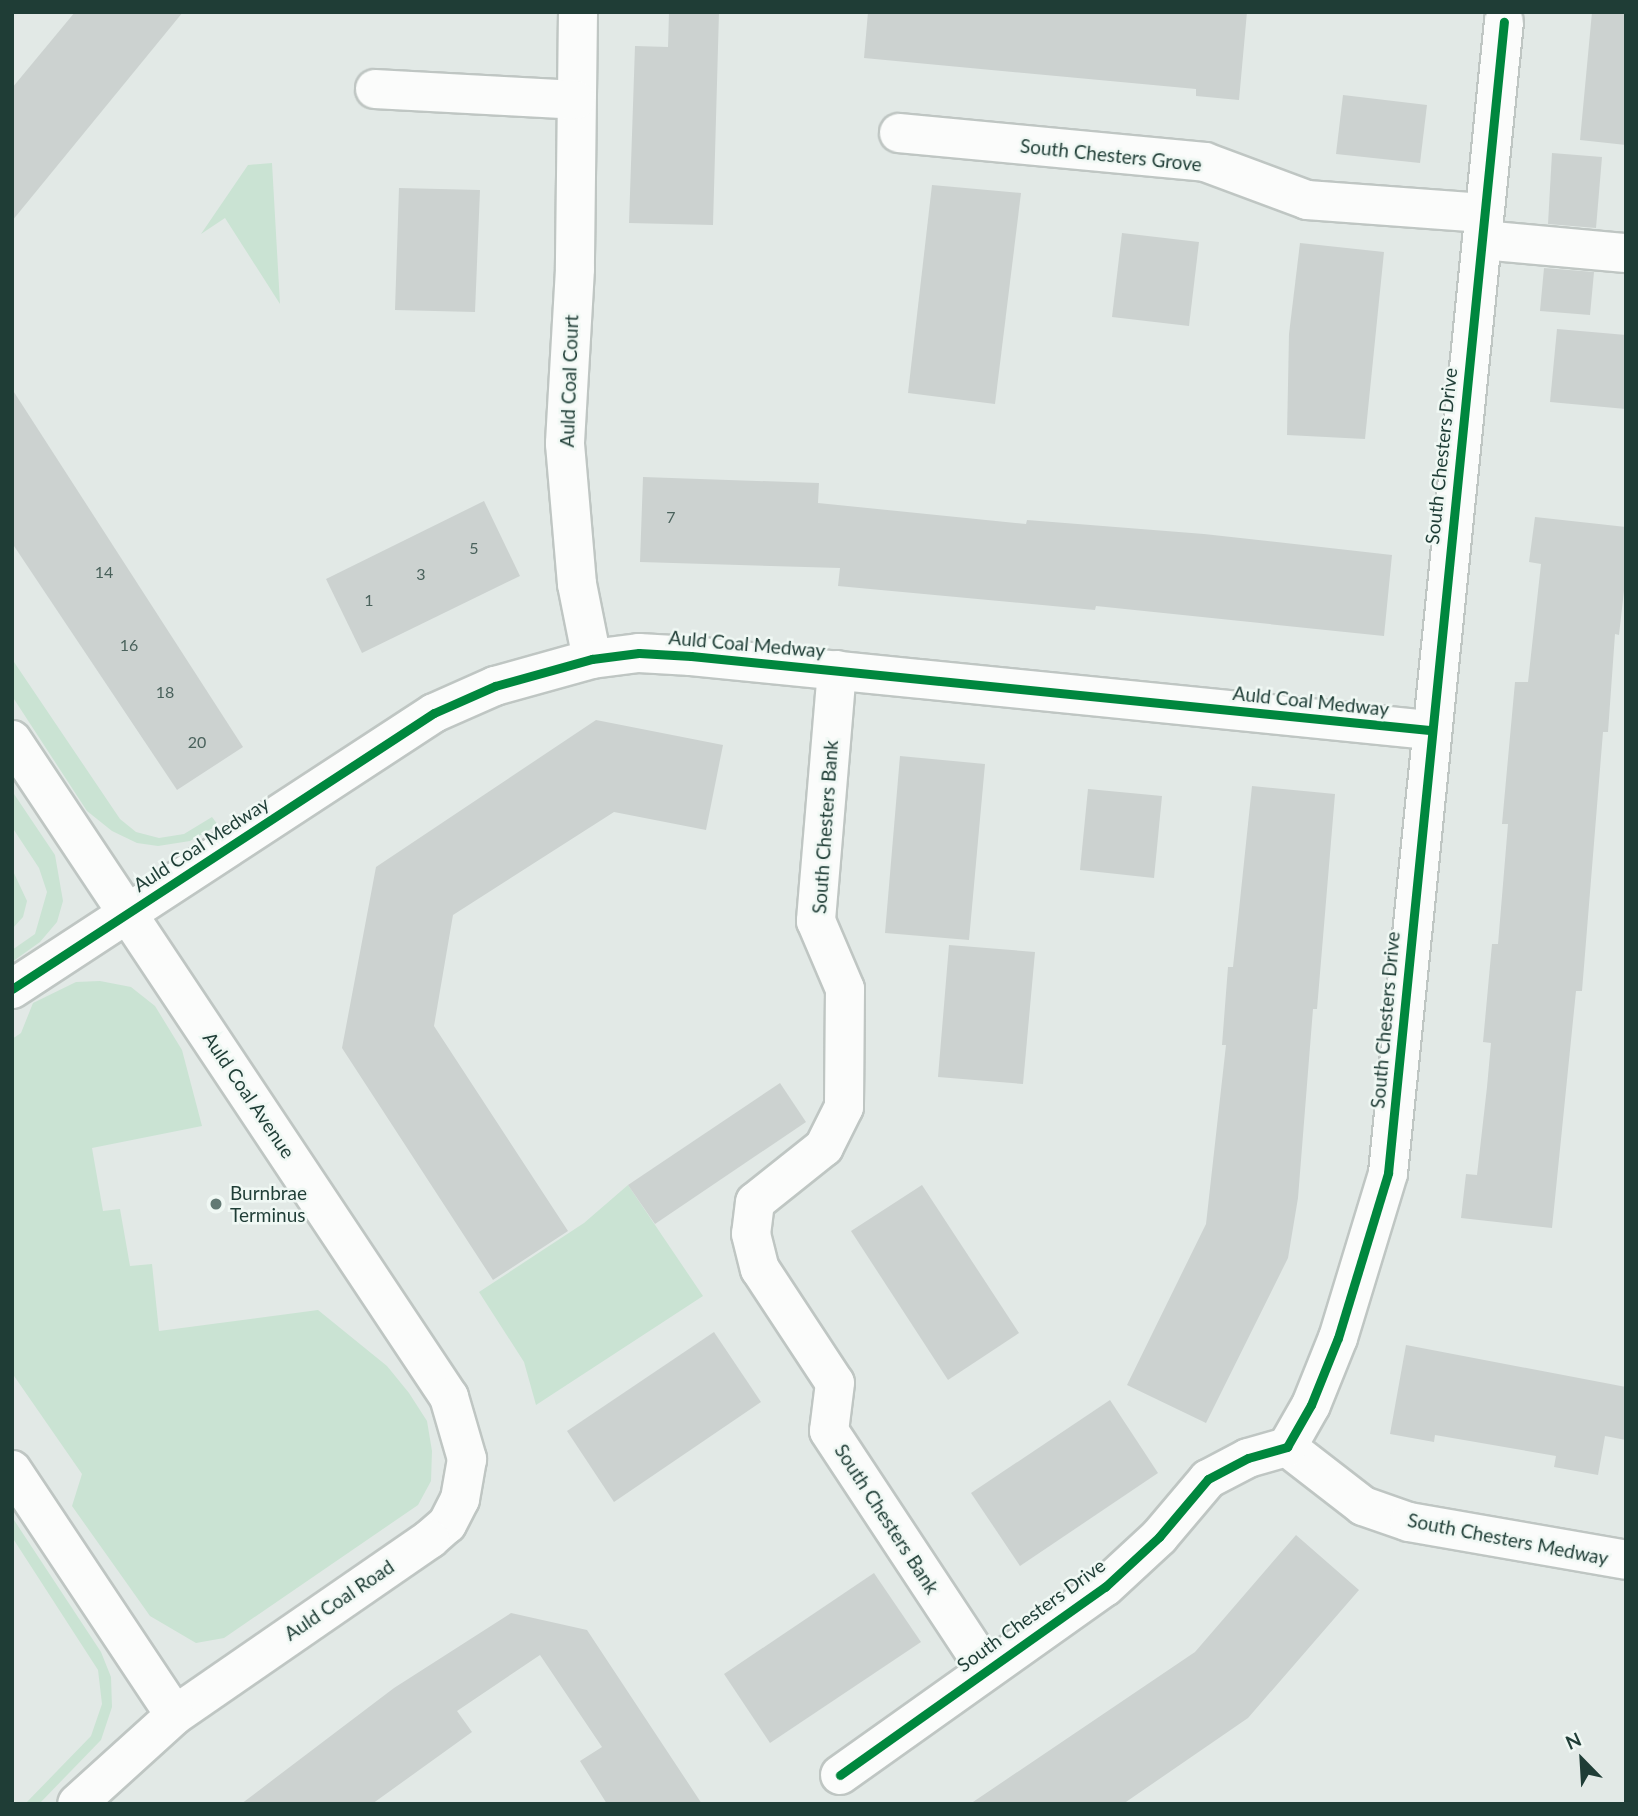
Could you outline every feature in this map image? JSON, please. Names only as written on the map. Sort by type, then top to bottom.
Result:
[{"type":"street","name":"Auld Coal Court","points":[[578,12],[575,269],[565,444],[577,584],[592,659]]},
{"type":"street","name":"South Chesters Drive","points":[[840,1775],[1105,1587],[1159,1537],[1208,1479],[1248,1458],[1287,1447],[1311,1405],[1338,1338],[1388,1172],[1429,730],[1504,22]]},
{"type":"street","points":[[375,89],[576,100]]},
{"type":"street","name":"South Chesters Grove","points":[[899,133],[1205,162],[1307,200],[1483,226],[1626,253]]},
{"type":"street","name":"Auld Coal Medway","points":[[128,913],[434,713],[495,686],[592,659],[639,653],[837,670],[1429,730]]},
{"type":"street","name":"South Chesters Bank","points":[[837,670],[816,921],[845,989],[844,1107],[824,1147],[755,1202],[751,1234],[760,1269],[835,1383],[829,1431],[986,1669]]},
{"type":"street","name":"Auld Coal Avenue","points":[[12,740],[449,1397],[467,1459]]},
{"type":"street","points":[[12,989],[128,913]]},
{"type":"street","name":"South Chesters Medway","points":[[1287,1447],[1363,1506],[1409,1522],[1626,1560]]},
{"type":"street","name":"Auld Coal Road","points":[[77,1804],[175,1715],[430,1539],[447,1524],[460,1499],[467,1459]]},
{"type":"street","points":[[12,1470],[175,1715]]},
{"type":"green space","points":[[272,163],[280,304],[225,218],[201,234],[248,165]]},
{"type":"green space","points":[[12,659],[120,819],[136,832],[159,838],[184,834],[212,817],[218,825],[190,841],[158,846],[137,843],[112,831],[87,811],[12,696]]},
{"type":"green space","points":[[12,791],[55,855],[63,901],[57,922],[40,942],[12,962],[12,950],[35,934],[47,892],[39,868],[12,827]]},
{"type":"green space","points":[[12,869],[27,901],[23,917],[12,929]]},
{"type":"green space","points":[[100,981],[131,987],[155,1006],[182,1050],[202,1126],[92,1148],[103,1211],[120,1209],[130,1266],[152,1264],[159,1331],[318,1310],[387,1366],[409,1393],[427,1421],[432,1451],[431,1481],[418,1505],[224,1638],[196,1643],[150,1616],[72,1506],[82,1474],[12,1373],[12,1039],[21,1033],[33,1003],[76,982]]},
{"type":"green space","points":[[628,1185],[703,1296],[536,1405],[524,1362],[479,1292],[584,1223]]},
{"type":"green space","points":[[12,1517],[101,1652],[111,1677],[112,1707],[101,1740],[39,1804],[25,1804],[91,1736],[102,1704],[98,1670],[12,1537]]},
{"type":"building","points":[[75,12],[183,12],[12,221],[12,88]]},
{"type":"building","points":[[669,12],[719,12],[713,225],[629,223],[635,46],[668,47]]},
{"type":"building","points":[[868,12],[1247,12],[1239,100],[1196,96],[1196,89],[864,58]]},
{"type":"building","points":[[1592,12],[1626,12],[1626,145],[1580,140]]},
{"type":"building","points":[[1343,95],[1427,105],[1420,163],[1336,154]]},
{"type":"building","points":[[1552,153],[1602,157],[1596,228],[1548,224]]},
{"type":"building","points":[[932,185],[1021,193],[995,404],[908,393]]},
{"type":"building","points":[[399,188],[480,190],[475,312],[395,310]]},
{"type":"building","points":[[1122,233],[1199,242],[1189,326],[1112,317]]},
{"type":"building","points":[[1300,243],[1384,252],[1365,439],[1287,435],[1289,334]]},
{"type":"building","points":[[1544,268],[1594,272],[1590,315],[1540,311]]},
{"type":"building","points":[[1557,329],[1626,335],[1626,409],[1550,402]]},
{"type":"building","points":[[12,389],[243,747],[177,790],[12,543]]},
{"type":"building","points":[[643,477],[819,483],[818,503],[1026,524],[1027,520],[1204,534],[1392,555],[1384,636],[1096,606],[1095,610],[838,586],[840,568],[640,562]]},
{"type":"building","points":[[484,501],[520,576],[362,653],[326,579]]},
{"type":"building","points":[[1535,517],[1626,527],[1626,573],[1619,635],[1615,634],[1608,732],[1603,732],[1582,991],[1576,991],[1552,1228],[1461,1218],[1466,1174],[1477,1175],[1487,1087],[1491,1043],[1483,1042],[1492,944],[1498,944],[1508,824],[1502,824],[1515,682],[1528,682],[1541,564],[1529,562]]},
{"type":"building","points":[[596,720],[723,745],[706,830],[614,812],[453,915],[434,1026],[568,1231],[493,1280],[342,1048],[376,867]]},
{"type":"building","points":[[900,756],[985,764],[969,940],[885,933]]},
{"type":"building","points":[[1252,786],[1335,794],[1317,1009],[1313,1009],[1298,1198],[1288,1258],[1206,1423],[1127,1385],[1206,1224],[1226,1045],[1222,1045],[1228,967],[1233,967]]},
{"type":"building","points":[[1088,789],[1162,796],[1154,878],[1080,870]]},
{"type":"building","points":[[949,945],[1035,952],[1023,1084],[938,1077]]},
{"type":"building","points":[[780,1083],[806,1122],[655,1224],[628,1185]]},
{"type":"building","points":[[922,1185],[1019,1333],[948,1380],[851,1231]]},
{"type":"building","points":[[714,1332],[761,1402],[614,1502],[567,1431]]},
{"type":"building","points":[[1406,1345],[1626,1387],[1626,1440],[1605,1436],[1598,1475],[1554,1467],[1556,1456],[1435,1435],[1434,1442],[1390,1434]]},
{"type":"building","points":[[1110,1400],[1158,1473],[1020,1566],[971,1493]]},
{"type":"building","points":[[1296,1535],[1359,1590],[1248,1718],[1123,1804],[970,1804],[1195,1652]]},
{"type":"building","points":[[874,1573],[921,1642],[770,1743],[724,1674]]},
{"type":"building","points":[[511,1613],[587,1630],[702,1804],[607,1804],[580,1761],[602,1747],[540,1655],[457,1711],[472,1732],[372,1804],[241,1804],[394,1688]]},
{"type":"cycle path","points":[[840,1775],[1105,1587],[1159,1537],[1208,1479],[1248,1458],[1287,1447],[1311,1405],[1338,1338],[1388,1173],[1504,22]]},
{"type":"cycle path","points":[[12,989],[434,713],[495,686],[592,659],[639,653],[691,656],[1429,730]]},
{"type":"place","name":"Burnbrae Terminus","points":[[216,1204]]}]
